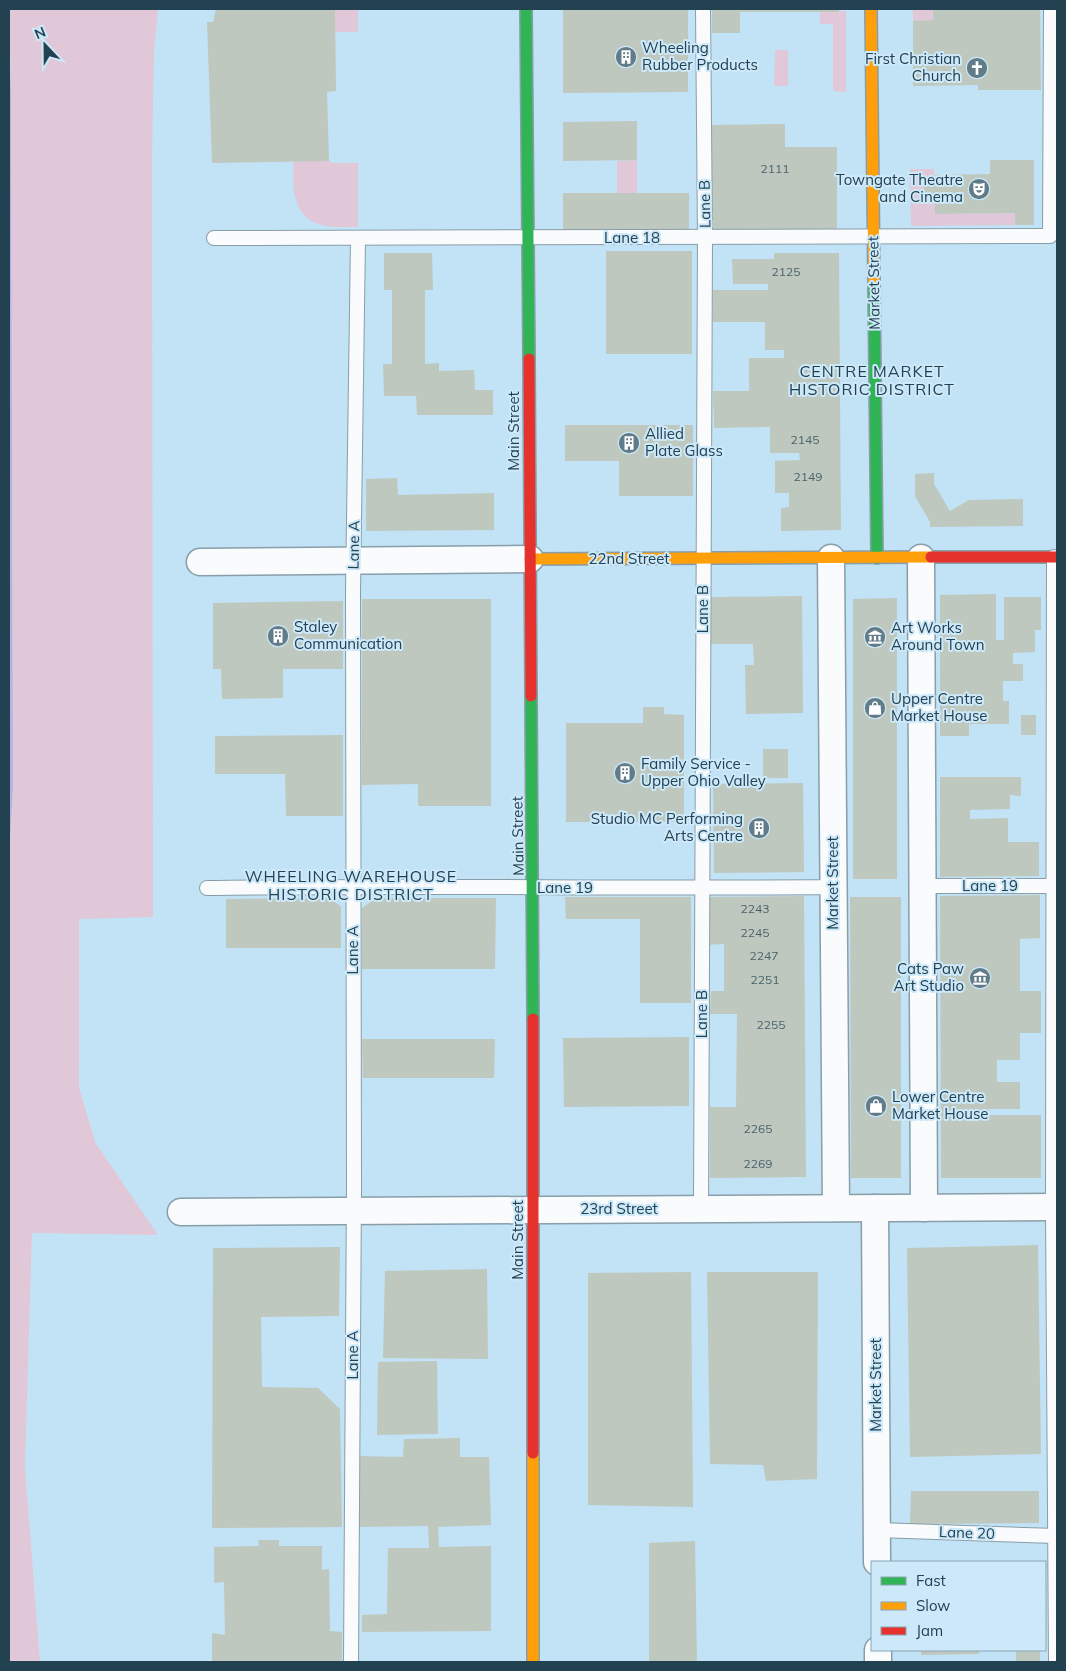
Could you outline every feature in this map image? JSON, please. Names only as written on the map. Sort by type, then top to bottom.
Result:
[{"type":"street","name":"Main Street","points":[[526,9],[534,888],[533,1662]]},
{"type":"street","name":"Market Street","points":[[872,9],[878,558]]},
{"type":"street","name":"22nd Street","points":[[200,562],[1055,557]]},
{"type":"street","name":"Market Street","points":[[831,558],[836,1208]]},
{"type":"street","points":[[921,558],[924,1208]]},
{"type":"street","name":"23rd Street","points":[[181,1212],[1055,1207]]},
{"type":"street","name":"Market Street","points":[[875,1208],[877,1561]]},
{"type":"lane","name":"Lane B","points":[[701,1209],[705,238],[702,9]]},
{"type":"lane","name":"Lane 18","points":[[214,238],[874,238],[1050,236],[1051,9]]},
{"type":"lane","name":"Lane A","points":[[351,1662],[353,561],[358,238]]},
{"type":"lane","points":[[1055,557],[1056,1662]]},
{"type":"lane","name":"Lane 19","points":[[207,888],[352,886],[534,888],[833,887]]},
{"type":"lane","name":"Lane 19","points":[[922,886],[1055,886]]},
{"type":"lane","name":"Lane 20","points":[[877,1530],[1057,1536]]},
{"type":"shaded area","points":[[9,9],[158,9],[154,51],[152,158],[153,917],[79,919],[79,1087],[95,1142],[158,1235],[32,1233],[25,1467],[40,1662],[9,1662],[9,860],[13,788],[11,92]]},
{"type":"shaded area","points":[[82,9],[1057,9],[1057,1662],[40,1662],[25,1467],[32,1232],[158,1235],[95,1142],[79,1087]]},
{"type":"shaded area","points":[[335,9],[358,9],[358,32],[335,32]]},
{"type":"shaded area","points":[[913,9],[933,9],[933,20],[913,21]]},
{"type":"shaded area","points":[[846,11],[846,92],[833,91],[833,24],[820,24],[820,12]]},
{"type":"shaded area","points":[[9,33],[11,92],[13,788],[9,860]]},
{"type":"shaded area","points":[[775,50],[788,50],[788,86],[774,86]]},
{"type":"shaded area","points":[[637,160],[637,193],[617,193],[617,161]]},
{"type":"shaded area","points":[[293,161],[358,163],[358,227],[337,227],[319,224],[311,221],[304,215],[294,192]]},
{"type":"shaded area","points":[[910,169],[934,169],[935,185],[924,185],[924,202],[935,202],[935,214],[1015,213],[1015,225],[911,226]]},
{"type":"building","points":[[216,9],[335,9],[336,91],[327,92],[329,161],[212,163],[207,22],[213,22]]},
{"type":"building","name":"Wheeling Rubber Products","points":[[563,9],[688,9],[688,92],[563,93]]},
{"type":"building","points":[[712,9],[839,9],[839,12],[740,12],[740,33],[712,33]]},
{"type":"building","name":"First Christian Church","points":[[933,9],[1040,9],[1041,90],[978,90],[978,85],[913,86],[913,21],[933,20]]},
{"type":"building","points":[[637,121],[637,160],[563,161],[563,122]]},
{"type":"building","points":[[785,124],[785,147],[837,147],[837,231],[712,231],[712,125]]},
{"type":"building","name":"Towngate Theatre and Cinema","points":[[990,160],[1034,160],[1034,225],[1015,225],[1015,213],[935,214],[935,202],[924,202],[924,185],[935,185],[935,175],[990,174]]},
{"type":"building","points":[[563,193],[689,193],[689,231],[563,232]]},
{"type":"building","points":[[606,251],[692,251],[692,354],[606,354]]},
{"type":"building","points":[[384,253],[432,253],[433,290],[425,290],[425,364],[439,363],[439,371],[474,370],[475,390],[493,390],[493,415],[417,415],[416,396],[384,396],[383,364],[392,364],[392,290],[384,290]]},
{"type":"building","points":[[774,253],[839,253],[841,530],[781,531],[781,508],[789,507],[789,493],[775,493],[775,461],[800,460],[799,453],[770,453],[770,427],[714,428],[713,391],[749,391],[749,358],[784,358],[784,350],[765,350],[765,322],[713,322],[713,290],[768,290],[768,284],[733,284],[732,259],[774,259]]},
{"type":"building","name":"Allied Plate Glass","points":[[565,425],[693,425],[693,496],[619,496],[619,461],[565,461]]},
{"type":"building","points":[[934,473],[934,484],[950,511],[969,500],[1023,499],[1023,526],[930,527],[930,522],[915,496],[915,474]]},
{"type":"building","points":[[397,478],[398,495],[494,493],[494,530],[366,531],[366,479]]},
{"type":"building","points":[[996,594],[996,640],[1004,640],[1004,597],[1041,597],[1041,630],[1035,630],[1035,652],[1013,653],[1013,664],[1023,664],[1023,681],[1003,681],[1003,701],[1009,701],[1009,724],[969,724],[969,736],[940,736],[940,595]]},
{"type":"building","points":[[802,596],[803,713],[746,714],[745,665],[754,665],[753,644],[710,644],[710,597]]},
{"type":"building","name":"Upper Centre Market House","points":[[897,598],[897,879],[853,879],[853,599]]},
{"type":"building","points":[[362,599],[491,599],[491,806],[418,806],[418,784],[362,785]]},
{"type":"building","name":"Staley Communication","points":[[343,601],[343,669],[283,669],[283,698],[222,699],[221,669],[213,669],[213,603]]},
{"type":"building","name":"Family Service - Upper Ohio Valley","points":[[643,707],[664,707],[664,714],[684,715],[684,822],[566,822],[566,723],[643,723]]},
{"type":"building","points":[[1021,715],[1036,715],[1036,735],[1021,735]]},
{"type":"building","points":[[343,735],[343,816],[286,816],[285,774],[215,774],[215,736]]},
{"type":"building","points":[[763,749],[788,749],[788,778],[763,778]]},
{"type":"building","points":[[940,777],[1021,777],[1021,796],[1010,795],[1010,809],[970,810],[970,819],[1008,818],[1008,842],[1039,842],[1039,876],[940,877]]},
{"type":"building","name":"Studio MC Performing Arts Centre","points":[[803,783],[804,872],[714,873],[713,784]]},
{"type":"building","points":[[1040,895],[1040,938],[1020,939],[1020,991],[1041,991],[1041,1033],[1020,1033],[1020,1060],[997,1060],[997,1082],[1020,1082],[1020,1109],[989,1109],[989,1115],[1041,1115],[1041,1178],[941,1178],[940,896]]},
{"type":"building","points":[[804,896],[806,1177],[710,1178],[710,1107],[736,1107],[737,1014],[710,1014],[711,991],[724,991],[724,944],[706,945],[706,897]]},
{"type":"building","points":[[565,897],[691,897],[691,1003],[640,1003],[640,919],[566,919]]},
{"type":"building","name":"Lower Centre Market House","points":[[850,897],[901,897],[901,1178],[851,1178]]},
{"type":"building","points":[[330,898],[341,907],[341,948],[226,948],[226,899]]},
{"type":"building","points":[[376,898],[496,898],[495,969],[362,969],[362,908]]},
{"type":"building","points":[[689,1037],[689,1106],[564,1107],[563,1038]]},
{"type":"building","points":[[362,1039],[495,1039],[494,1078],[363,1078]]},
{"type":"building","points":[[1038,1245],[1041,1454],[910,1457],[907,1248]]},
{"type":"building","points":[[340,1247],[339,1316],[261,1317],[262,1387],[318,1388],[340,1409],[342,1527],[212,1528],[213,1248]]},
{"type":"building","points":[[487,1269],[488,1359],[383,1358],[385,1271]]},
{"type":"building","points":[[691,1272],[693,1507],[588,1505],[588,1273]]},
{"type":"building","points":[[707,1272],[818,1272],[817,1479],[766,1481],[763,1465],[710,1464]]},
{"type":"building","points":[[437,1361],[438,1434],[377,1435],[378,1362]]},
{"type":"building","points":[[460,1438],[460,1457],[489,1457],[491,1525],[438,1527],[439,1547],[491,1546],[491,1631],[362,1632],[362,1615],[387,1614],[388,1548],[429,1548],[428,1526],[357,1527],[359,1456],[403,1457],[404,1439]]},
{"type":"building","points":[[911,1491],[1039,1491],[1039,1523],[910,1524]]},
{"type":"building","points":[[258,1540],[279,1540],[279,1546],[322,1546],[322,1570],[329,1569],[330,1631],[342,1632],[342,1662],[212,1662],[212,1633],[225,1635],[224,1582],[214,1583],[214,1547],[259,1546]]},
{"type":"building","points":[[695,1541],[697,1662],[649,1662],[649,1543]]},
{"type":"building","points":[[921,1651],[979,1651],[979,1654],[921,1655]]},
{"type":"building","points":[[1016,1651],[1040,1651],[1040,1662],[1016,1662]]},
{"type":"traffic: fast","points":[[526,9],[529,359]]},
{"type":"traffic: fast","points":[[874,285],[877,558]]},
{"type":"traffic: fast","points":[[531,696],[533,1019]]},
{"type":"traffic: slow","points":[[871,9],[874,285]]},
{"type":"traffic: slow","points":[[530,559],[931,557]]},
{"type":"traffic: slow","points":[[533,1453],[533,1662]]},
{"type":"traffic: jam","points":[[529,359],[531,696]]},
{"type":"traffic: jam","points":[[931,557],[1057,557]]},
{"type":"traffic: jam","points":[[533,1019],[533,1453]]},
{"type":"place","name":"Wheeling Rubber Products","points":[[626,57]]},
{"type":"place","name":"First Christian Church","points":[[977,68]]},
{"type":"place","name":"Towngate Theatre and Cinema","points":[[979,189]]},
{"type":"place","name":"Allied Plate Glass","points":[[629,443]]},
{"type":"place","name":"Staley Communication","points":[[278,636]]},
{"type":"place","name":"Art Works Around Town","points":[[875,637]]},
{"type":"place","name":"Upper Centre Market House","points":[[875,708]]},
{"type":"place","name":"Family Service - Upper Ohio Valley","points":[[625,773]]},
{"type":"place","name":"Studio MC Performing Arts Centre","points":[[759,828]]},
{"type":"place","name":"Cats Paw Art Studio","points":[[980,978]]},
{"type":"place","name":"Lower Centre Market House","points":[[876,1106]]},
{"type":"district","name":"CENTRE MARKET HISTORIC DISTRICT","points":[[872,380]]},
{"type":"district","name":"WHEELING WAREHOUSE HISTORIC DISTRICT","points":[[351,885]]}]
